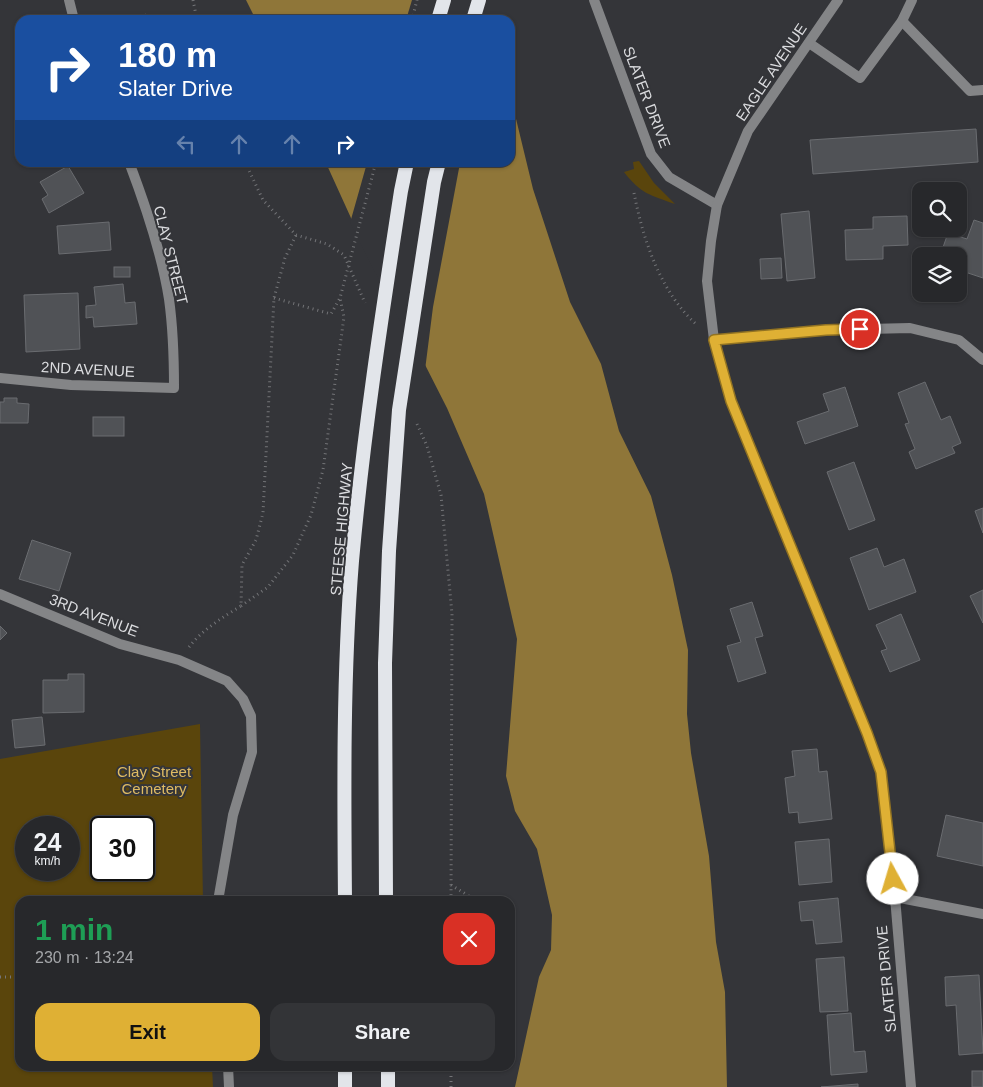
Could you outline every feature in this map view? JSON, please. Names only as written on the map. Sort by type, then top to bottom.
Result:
[{"type":"highway","points":[[440,15],[444,0]]},
{"type":"highway","points":[[474,15],[479,0]]},
{"type":"highway","name":"STEESE HIGHWAY","points":[[345,896],[344,733],[352,562],[373,373],[406,167]]},
{"type":"highway","points":[[386,896],[385,663],[389,551],[399,410],[438,167]]},
{"type":"highway","points":[[345,1071],[345,1087]]},
{"type":"highway","points":[[388,1071],[388,1087]]},
{"type":"street","points":[[69,0],[73,15]]},
{"type":"street","name":"SLATER DRIVE","points":[[594,0],[651,154],[669,177],[717,205]]},
{"type":"street","name":"EAGLE AVENUE","points":[[714,340],[707,281],[710,242],[717,205],[748,131],[838,0]]},
{"type":"street","points":[[809,42],[860,78],[902,21],[912,0]]},
{"type":"street","points":[[902,21],[970,91],[983,90]]},
{"type":"street","name":"CLAY STREET","points":[[131,167],[158,252],[169,299],[174,346],[174,388]]},
{"type":"street","points":[[714,340],[826,330],[910,328],[959,340],[983,360]]},
{"type":"street","name":"SLATER DRIVE","points":[[714,340],[731,401],[864,724],[881,772],[895,897],[911,1087]]},
{"type":"street","name":"2ND AVENUE","points":[[0,378],[71,385],[174,388]]},
{"type":"street","name":"3RD AVENUE","points":[[0,594],[120,644],[179,660]]},
{"type":"street","points":[[179,660],[227,681],[243,699],[251,716],[252,752],[233,814],[219,896]]},
{"type":"street","points":[[895,897],[983,914]]},
{"type":"street","points":[[228,1071],[229,1087]]},
{"type":"path","points":[[193,0],[196,15]]},
{"type":"path","points":[[413,15],[417,0]]},
{"type":"path","points":[[274,298],[331,314],[340,298],[375,167]]},
{"type":"path","points":[[634,193],[640,226],[654,261],[671,295],[689,318]]},
{"type":"path","points":[[241,606],[242,565],[256,540],[263,513],[274,298],[285,258],[296,235]]},
{"type":"path","points":[[179,660],[193,641],[221,618],[268,587],[293,555],[311,515],[322,470],[344,317],[340,298]]},
{"type":"path","points":[[450,885],[469,896]]},
{"type":"path","points":[[0,978],[15,977]]},
{"type":"path","points":[[451,1071],[451,1087]]},
{"type":"green space","points":[[639,161],[654,183],[675,204],[646,193],[624,172],[634,169],[633,162]]},
{"type":"green space","name":"Clay Street Cemetery","points":[[200,724],[203,896],[15,896],[15,1071],[212,1071],[213,1087],[0,1087],[0,759]]},
{"type":"shaded area","points":[[246,0],[478,0],[483,15],[254,15]]},
{"type":"shaded area","points":[[515,115],[533,189],[570,302],[601,364],[619,431],[651,496],[672,575],[688,650],[687,714],[691,753],[709,856],[716,942],[725,992],[727,1087],[515,1087],[539,977],[551,950],[552,915],[537,849],[515,811],[506,776],[517,639],[484,494],[447,408],[356,229],[328,167],[515,167]]},
{"type":"pier","points":[[412,0],[481,0],[486,15],[408,15]]},
{"type":"pier","points":[[366,167],[459,167],[433,307],[425,370],[350,223]]},
{"type":"building","points":[[976,129],[978,162],[813,174],[810,140]]},
{"type":"building","points":[[69,167],[84,193],[49,213],[42,199],[48,195],[40,182]]},
{"type":"building","points":[[809,211],[815,278],[787,281],[781,214]]},
{"type":"building","points":[[907,216],[908,245],[883,246],[883,259],[846,260],[845,230],[873,229],[873,217]]},
{"type":"building","points":[[974,220],[983,223],[983,278],[967,273],[967,247],[943,247],[947,237],[967,239]]},
{"type":"building","points":[[109,222],[111,250],[59,254],[57,226]]},
{"type":"building","points":[[781,258],[782,278],[761,279],[760,259]]},
{"type":"building","points":[[114,267],[130,267],[130,277],[114,277]]},
{"type":"building","points":[[123,284],[125,303],[135,302],[137,324],[94,327],[93,317],[86,318],[86,306],[96,305],[94,287]]},
{"type":"building","points":[[78,293],[80,349],[26,352],[24,295]]},
{"type":"building","points":[[925,382],[941,420],[950,416],[961,443],[952,447],[955,453],[916,469],[909,452],[915,449],[905,424],[909,423],[898,393]]},
{"type":"building","points":[[845,387],[858,426],[805,444],[797,422],[829,411],[823,394]]},
{"type":"building","points":[[4,398],[17,398],[17,403],[29,404],[28,423],[0,423],[0,402],[4,402]]},
{"type":"building","points":[[93,417],[124,417],[124,436],[93,436]]},
{"type":"building","points":[[854,462],[875,520],[849,530],[827,472]]},
{"type":"building","points":[[983,508],[983,533],[975,511]]},
{"type":"building","points":[[32,540],[71,553],[59,591],[19,579]]},
{"type":"building","points":[[877,548],[884,567],[904,559],[916,592],[869,610],[850,558]]},
{"type":"building","points":[[983,590],[983,623],[970,596]]},
{"type":"building","points":[[752,602],[763,636],[755,638],[766,673],[738,682],[727,646],[741,642],[730,609]]},
{"type":"building","points":[[901,614],[920,660],[890,672],[881,651],[887,649],[876,625]]},
{"type":"building","points":[[0,626],[7,633],[0,640]]},
{"type":"building","points":[[68,674],[84,674],[84,712],[43,713],[43,680],[68,680]]},
{"type":"building","points":[[42,717],[45,745],[15,748],[12,720]]},
{"type":"building","points":[[817,749],[819,772],[827,771],[832,819],[799,823],[798,812],[789,813],[785,778],[795,776],[792,751]]},
{"type":"building","points":[[946,815],[983,823],[983,866],[937,856]]},
{"type":"building","points":[[829,839],[832,882],[799,885],[795,842]]},
{"type":"building","points":[[838,898],[842,942],[816,944],[813,920],[801,921],[799,902]]},
{"type":"building","points":[[844,957],[848,1011],[820,1012],[816,959]]},
{"type":"building","points":[[979,975],[983,1053],[959,1055],[956,1005],[946,1006],[945,977]]},
{"type":"building","points":[[851,1013],[854,1052],[865,1051],[867,1072],[831,1075],[827,1015]]},
{"type":"building","points":[[972,1071],[983,1071],[983,1087],[972,1087]]},
{"type":"building","points":[[858,1084],[858,1087],[821,1087]]},
{"type":"route","points":[[860,329],[826,330],[714,340],[731,401],[867,733],[881,772],[893,879]]}]
